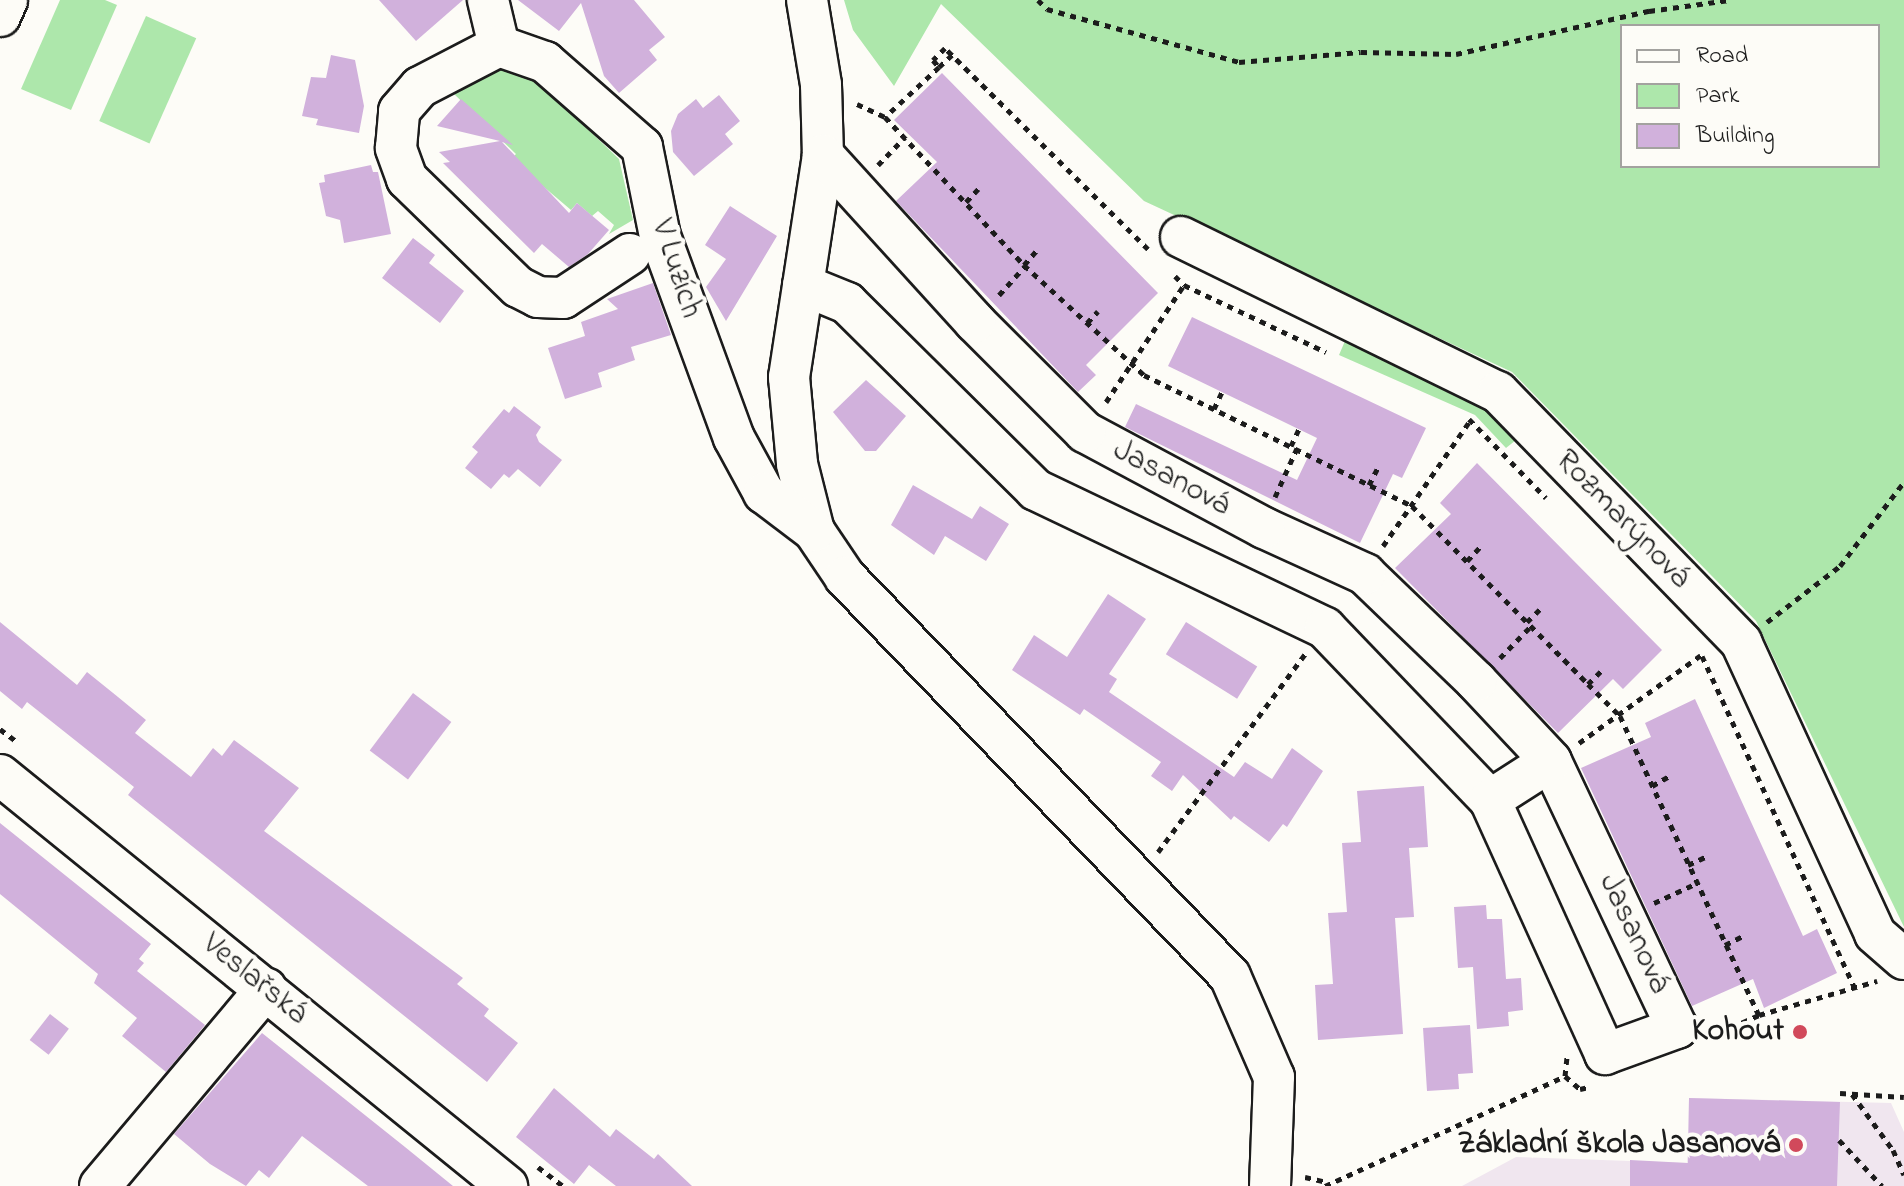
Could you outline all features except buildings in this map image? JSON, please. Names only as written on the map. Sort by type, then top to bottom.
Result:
[{"type":"street","points":[[0,16],[7,0]]},
{"type":"street","points":[[488,0],[499,46]]},
{"type":"street","points":[[807,0],[821,85],[823,155],[789,377],[797,464],[814,531],[845,577],[1230,976],[1274,1077],[1282,1180]]},
{"type":"street","name":"V Luzích","points":[[630,254],[563,298],[538,297],[518,287],[407,179],[398,164],[399,111],[420,87],[499,46],[545,62],[642,147],[660,236],[734,438],[764,493],[814,531]]},
{"type":"street","name":"Jasanová","points":[[803,285],[847,303],[1036,490],[1325,628],[1490,800],[1605,1054],[1677,1028],[1551,761],[1365,574],[1264,528],[1085,432],[975,322],[823,155]]},
{"type":"street","name":"Rozmarýnová","points":[[1168,255],[1498,392],[1741,642],[1875,934],[1904,959]]},
{"type":"street","points":[[1325,628],[1365,574]]},
{"type":"street","points":[[1490,800],[1551,761]]},
{"type":"street","name":"Veslařská","points":[[0,775],[507,1186]]},
{"type":"street","points":[[100,1186],[266,989]]},
{"type":"path","points":[[1038,0],[1047,9],[1239,62],[1361,52],[1456,54],[1649,11],[1729,0]]},
{"type":"path","points":[[939,67],[933,60],[945,48],[1168,255],[1184,285],[1339,357]]},
{"type":"path","points":[[952,55],[885,117],[1024,266],[1131,364],[1214,409],[1412,506],[1620,716],[1759,1015]]},
{"type":"path","points":[[966,202],[978,189]]},
{"type":"path","points":[[1002,292],[1038,249]]},
{"type":"path","points":[[1085,432],[1184,285]]},
{"type":"path","points":[[1087,323],[1098,311]]},
{"type":"path","points":[[1214,409],[1222,392]]},
{"type":"path","points":[[1401,519],[1468,418],[1558,510]]},
{"type":"path","points":[[1283,482],[1299,429]]},
{"type":"path","points":[[1369,485],[1378,467]]},
{"type":"path","points":[[1741,642],[1840,566],[1904,482]]},
{"type":"path","points":[[1467,561],[1481,546]]},
{"type":"path","points":[[1507,651],[1542,607]]},
{"type":"path","points":[[1151,860],[1325,628]]},
{"type":"path","points":[[1690,644],[1701,655],[1855,989],[1759,1015],[1734,1027]]},
{"type":"path","points":[[1599,730],[1701,655]]},
{"type":"path","points":[[1588,684],[1603,669]]},
{"type":"path","points":[[1652,786],[1669,776]]},
{"type":"path","points":[[1688,865],[1707,856]]},
{"type":"path","points":[[1665,898],[1697,883]]},
{"type":"path","points":[[1725,945],[1743,936]]},
{"type":"path","points":[[1282,1180],[1326,1184],[1565,1076],[1580,1089],[1601,1085]]},
{"type":"path","points":[[1840,1093],[1904,1097]]},
{"type":"path","points":[[1852,1094],[1893,1150],[1904,1175]]},
{"type":"path","points":[[1839,1140],[1882,1186]]},
{"type":"shaded area","name":"Základní škola Jasanová","points":[[1689,1098],[1891,1103],[1904,1132],[1904,1186],[1462,1186],[1516,1157],[1687,1163]]},
{"type":"green space","points":[[60,0],[105,0],[117,5],[71,110],[21,89]]},
{"type":"green space","points":[[844,0],[1904,0],[1904,927],[1756,621],[1512,372],[1144,201],[941,4],[894,86],[853,30]]},
{"type":"green space","points":[[146,16],[196,38],[149,143],[99,121]]},
{"type":"green space","points":[[509,65],[533,77],[619,159],[633,220],[609,234],[614,225],[598,211],[592,216],[577,203],[571,210],[511,159],[516,154],[453,93],[480,68]]},
{"type":"green space","points":[[1345,341],[1480,404],[1516,440],[1506,448],[1475,415],[1339,355]]},
{"type":"place","name":"Kohout","points":[[1800,1032]]},
{"type":"place","name":"Základní škola Jasanová","points":[[1796,1145]]}]
